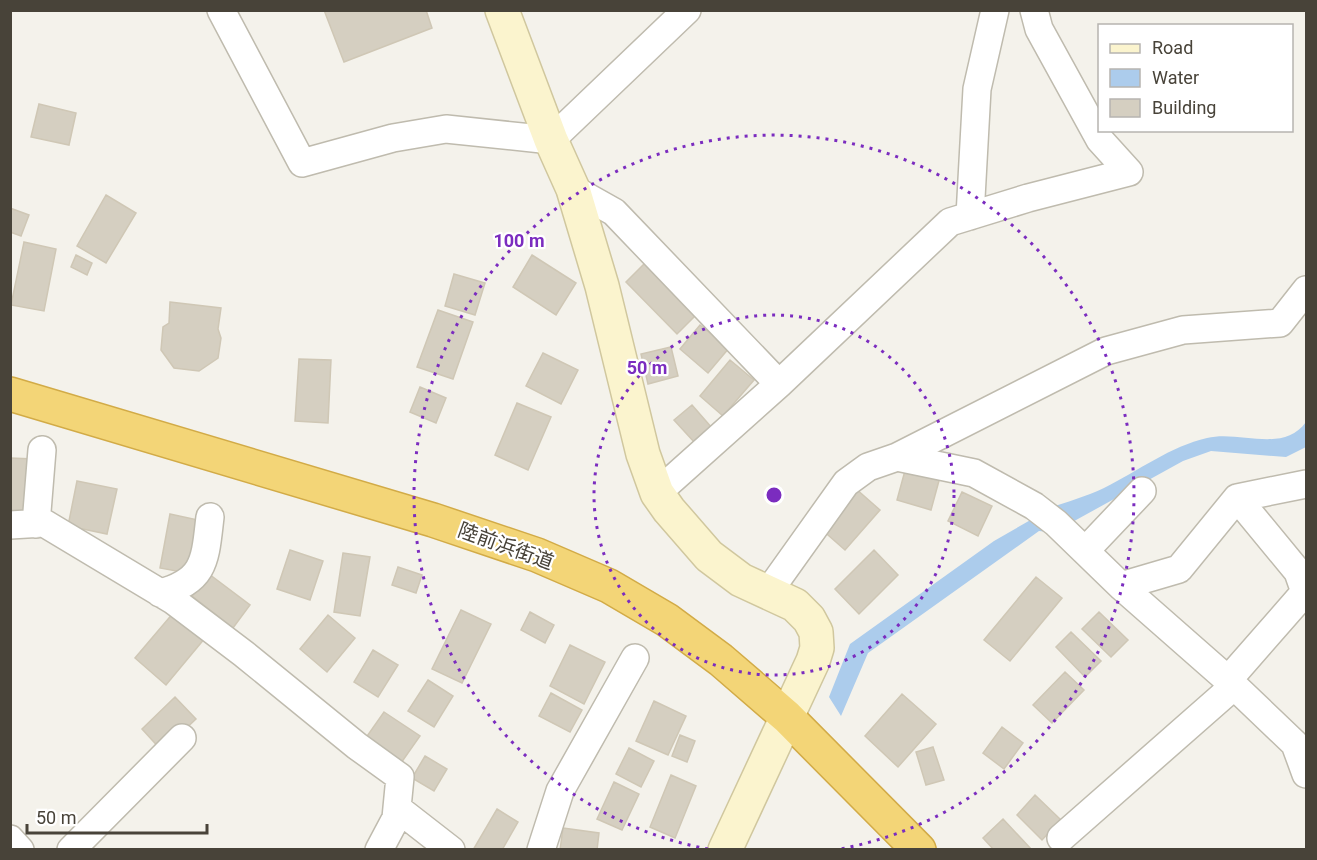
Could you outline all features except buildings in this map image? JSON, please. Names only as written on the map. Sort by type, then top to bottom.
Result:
[{"type":"highway","name":"陸前浜街道","points":[[10,394],[433,520],[537,555],[609,586],[667,620],[721,660],[787,717],[919,849]]},
{"type":"street","points":[[221,10],[302,163],[393,138],[446,129],[551,140],[687,10]]},
{"type":"street","points":[[502,10],[551,140],[573,189],[602,286],[643,454],[657,493],[709,556],[741,580],[795,605],[809,619],[816,632],[813,662],[725,849]]},
{"type":"street","points":[[970,216],[977,89],[995,10]]},
{"type":"street","points":[[657,493],[779,384],[950,222],[1028,198],[1129,172],[1100,140],[1039,29],[1034,10]]},
{"type":"street","points":[[573,189],[614,212],[779,384]]},
{"type":"street","points":[[769,591],[846,483],[868,467],[897,457],[1106,351],[1183,330],[1280,323],[1306,290]]},
{"type":"street","points":[[42,450],[23,524],[44,523],[160,593],[244,654],[357,746],[400,777],[396,818],[379,849]]},
{"type":"street","points":[[897,457],[974,473],[1034,506],[1056,523],[1121,586],[1301,743],[1306,774]]},
{"type":"street","points":[[1121,586],[1179,569],[1237,498],[1306,484]]},
{"type":"street","points":[[1085,551],[1142,491]]},
{"type":"street","points":[[1061,838],[1231,683],[1305,592],[1298,572],[1237,498]]},
{"type":"street","points":[[160,593],[188,582],[200,569],[206,554],[210,517]]},
{"type":"street","points":[[541,849],[560,791],[635,658]]},
{"type":"street","points":[[71,849],[182,738]]},
{"type":"street","points":[[397,808],[451,849]]},
{"type":"street","points":[[10,839],[20,849]]},
{"type":"water","points":[[1306,422],[1306,447],[1286,457],[1211,451],[1183,461],[1067,525],[1049,508],[1104,488],[1168,453],[1194,442],[1220,436],[1260,439],[1285,437],[1296,432]]},
{"type":"water","points":[[1034,518],[1049,532],[1039,531],[868,653],[841,716],[829,697],[850,644],[994,541]]}]
